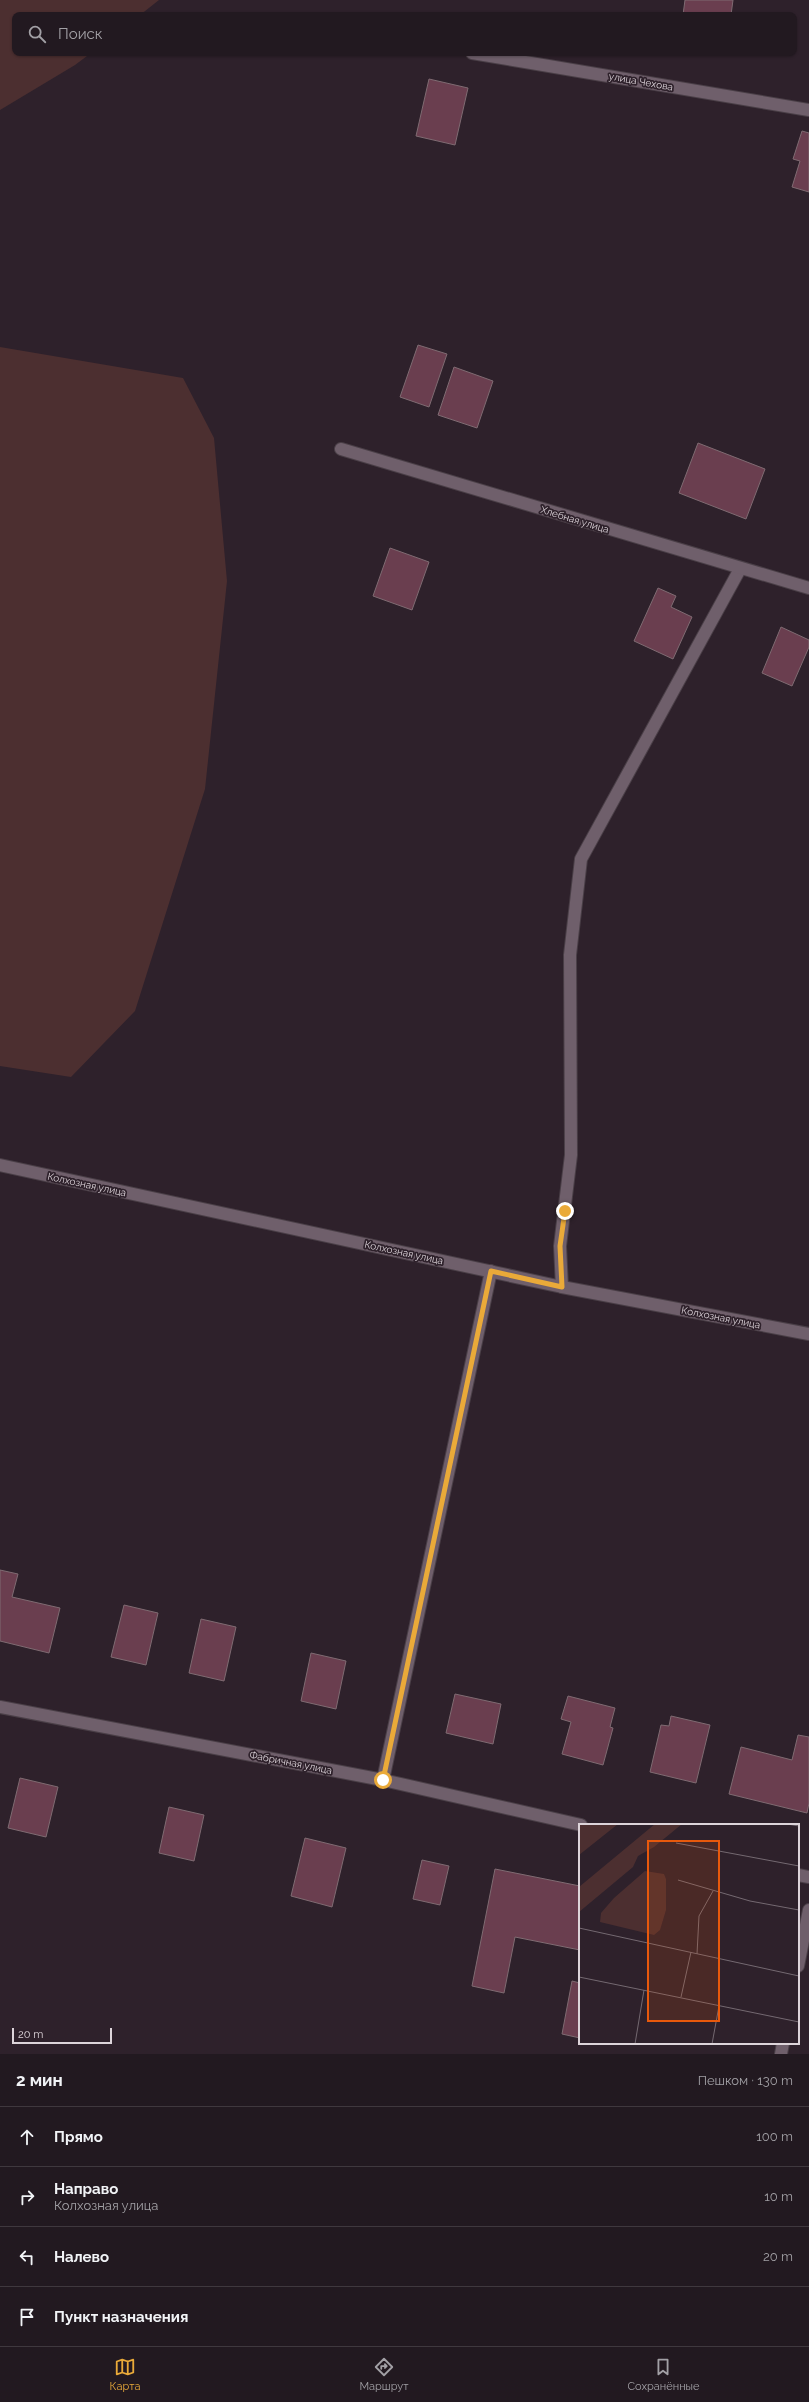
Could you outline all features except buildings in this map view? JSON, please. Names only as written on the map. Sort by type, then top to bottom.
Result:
[{"type":"street","name":"улица Чехова","points":[[490,56],[809,110]]},
{"type":"street","name":"Хлебная улица","points":[[341,449],[740,569],[809,588]]},
{"type":"street","points":[[562,1287],[560,1246],[571,1155],[570,955],[581,859],[740,569]]},
{"type":"street","name":"Колхозная улица","points":[[0,1165],[562,1287],[809,1334]]},
{"type":"street","points":[[383,1780],[491,1271]]},
{"type":"street","name":"Фабричная улица","points":[[0,1707],[383,1780],[579,1825]]},
{"type":"street","points":[[799,1875],[809,1877]]},
{"type":"street","points":[[799,1961],[809,1910]]},
{"type":"street","points":[[781,2054],[783,2044]]},
{"type":"shaded area","points":[[0,0],[159,0],[144,12],[12,12],[12,56],[87,56],[75,65],[0,110]]},
{"type":"shaded area","points":[[0,347],[183,378],[214,438],[227,581],[205,789],[135,1011],[71,1077],[0,1066]]},
{"type":"route","points":[[383,1780],[491,1271],[562,1287],[560,1246],[565,1211]]}]
